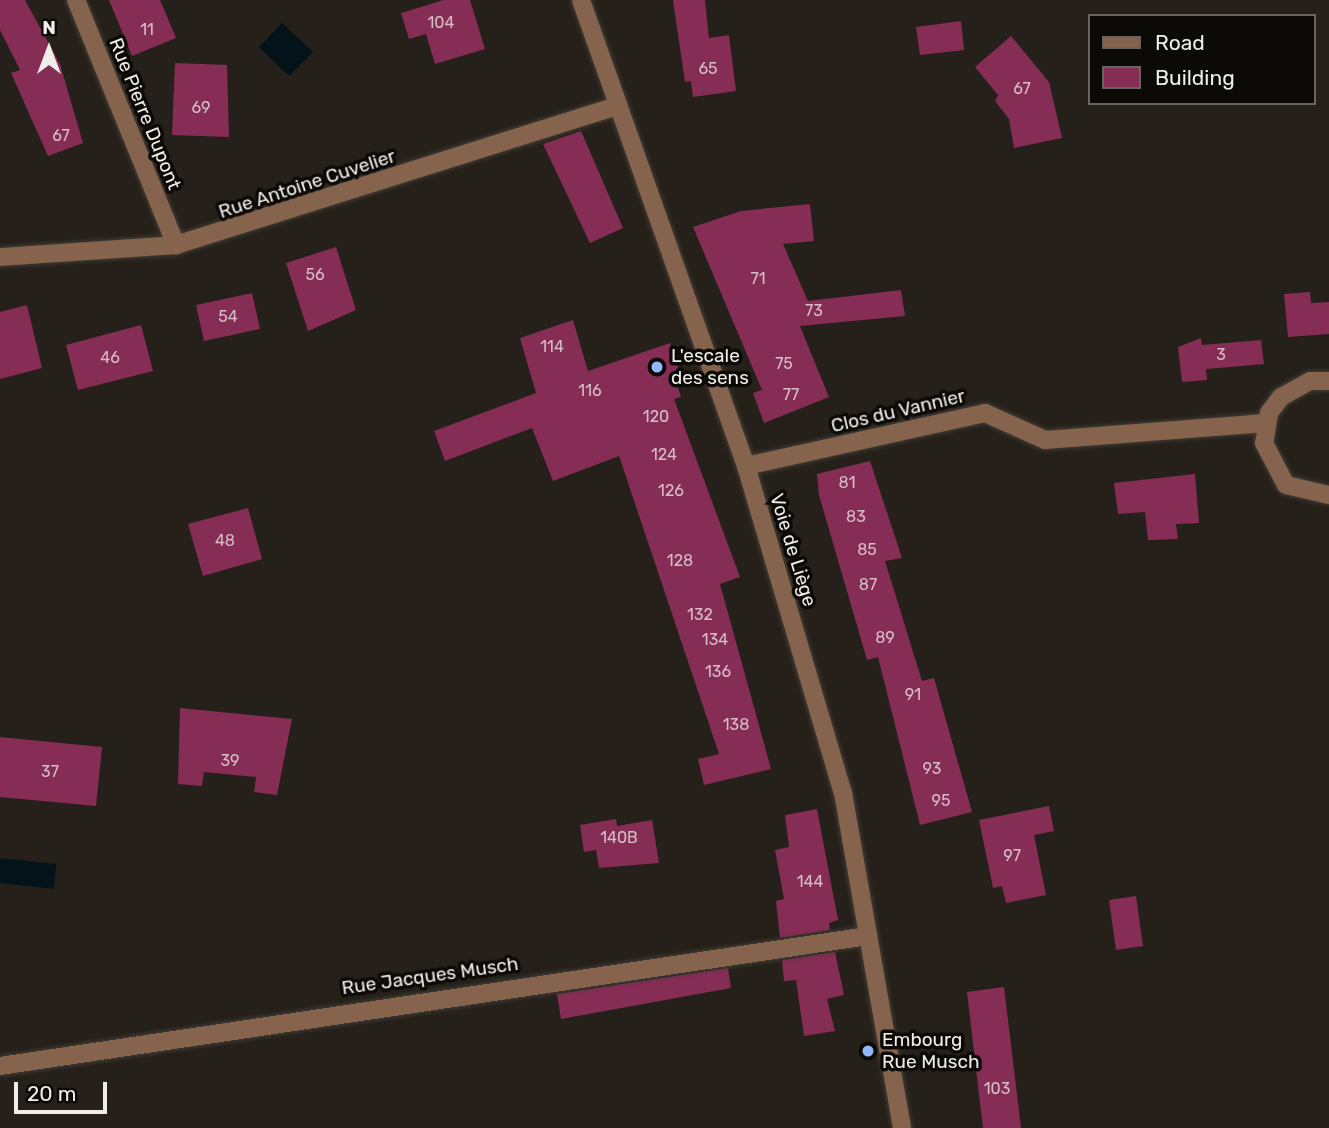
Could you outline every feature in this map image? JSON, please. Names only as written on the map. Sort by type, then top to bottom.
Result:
[{"type":"street","name":"Rue Pierre Dupont","points":[[76,0],[176,245]]},
{"type":"street","name":"Voie de Liège","points":[[581,0],[746,466],[844,793],[902,1128]]},
{"type":"street","name":"Rue Antoine Cuvelier","points":[[0,257],[176,245],[618,106]]},
{"type":"street","points":[[1329,381],[1291,388],[1265,423],[1266,456],[1276,474],[1304,494],[1329,495]]},
{"type":"street","name":"Clos du Vannier","points":[[746,466],[985,413],[1045,440],[1265,423]]},
{"type":"street","name":"Rue Jacques Musch","points":[[0,1066],[185,1033],[868,936]]},
{"type":"shaded area","points":[[282,23],[313,52],[289,76],[259,47]]},
{"type":"shaded area","points":[[0,858],[56,864],[54,889],[0,883]]},
{"type":"building","points":[[0,0],[25,0],[60,64],[83,143],[48,156],[11,73],[20,70],[0,30]]},
{"type":"building","points":[[109,0],[160,0],[176,38],[132,56]]},
{"type":"building","points":[[444,0],[470,0],[485,49],[435,64],[426,34],[409,39],[401,13]]},
{"type":"building","points":[[673,0],[705,0],[709,38],[729,35],[736,91],[693,97],[691,81],[685,82]]},
{"type":"building","points":[[961,21],[964,50],[920,55],[916,27]]},
{"type":"building","points":[[1011,36],[1049,82],[1062,138],[1014,148],[1009,119],[995,101],[998,95],[975,67]]},
{"type":"building","points":[[175,63],[227,65],[229,137],[172,135]]},
{"type":"building","points":[[581,131],[623,228],[590,243],[543,144]]},
{"type":"building","points":[[810,204],[814,241],[783,244],[808,301],[901,290],[905,316],[800,326],[829,397],[764,423],[753,393],[762,390],[693,227],[741,211]]},
{"type":"building","points":[[336,247],[356,310],[308,331],[286,263]]},
{"type":"building","points":[[1310,292],[1311,303],[1329,302],[1329,334],[1288,337],[1284,294]]},
{"type":"building","points":[[252,293],[260,329],[204,341],[196,305]]},
{"type":"building","points":[[27,305],[42,368],[0,379],[0,312]]},
{"type":"building","points":[[573,320],[588,371],[670,343],[681,376],[675,379],[681,397],[674,399],[740,577],[720,584],[771,769],[704,785],[698,759],[719,754],[619,456],[553,481],[532,428],[445,461],[434,431],[536,393],[520,338]]},
{"type":"building","points":[[141,325],[153,371],[78,390],[66,345]]},
{"type":"building","points":[[1201,338],[1202,345],[1261,340],[1264,364],[1206,369],[1207,380],[1182,382],[1178,347]]},
{"type":"building","points":[[870,461],[902,558],[885,561],[922,681],[934,678],[972,812],[920,825],[878,657],[867,660],[819,495],[817,474]]},
{"type":"building","points":[[1195,474],[1199,523],[1176,524],[1178,539],[1148,540],[1145,512],[1118,514],[1114,483]]},
{"type":"building","points":[[248,508],[262,559],[203,576],[188,524]]},
{"type":"building","points":[[180,708],[292,719],[277,795],[254,792],[256,777],[204,772],[202,786],[178,784]]},
{"type":"building","points":[[0,737],[102,747],[96,806],[0,797]]},
{"type":"building","points":[[1049,806],[1054,831],[1034,835],[1046,895],[1006,903],[1002,886],[993,888],[979,820]]},
{"type":"building","points":[[817,809],[838,920],[829,923],[830,930],[780,938],[776,901],[784,899],[775,850],[789,847],[785,815]]},
{"type":"building","points":[[616,819],[617,826],[652,820],[659,863],[599,868],[596,850],[584,852],[580,825]]},
{"type":"building","points":[[1136,896],[1143,946],[1116,950],[1109,900]]},
{"type":"building","points":[[835,952],[844,995],[827,999],[835,1031],[804,1036],[796,980],[784,981],[782,960]]},
{"type":"building","points":[[728,968],[731,988],[561,1019],[557,994]]},
{"type":"building","points":[[1004,987],[1021,1128],[983,1128],[967,992]]},
{"type":"place","name":"L'escale des sens","points":[[657,367]]},
{"type":"place","name":"Embourg Rue Musch","points":[[868,1051]]}]
